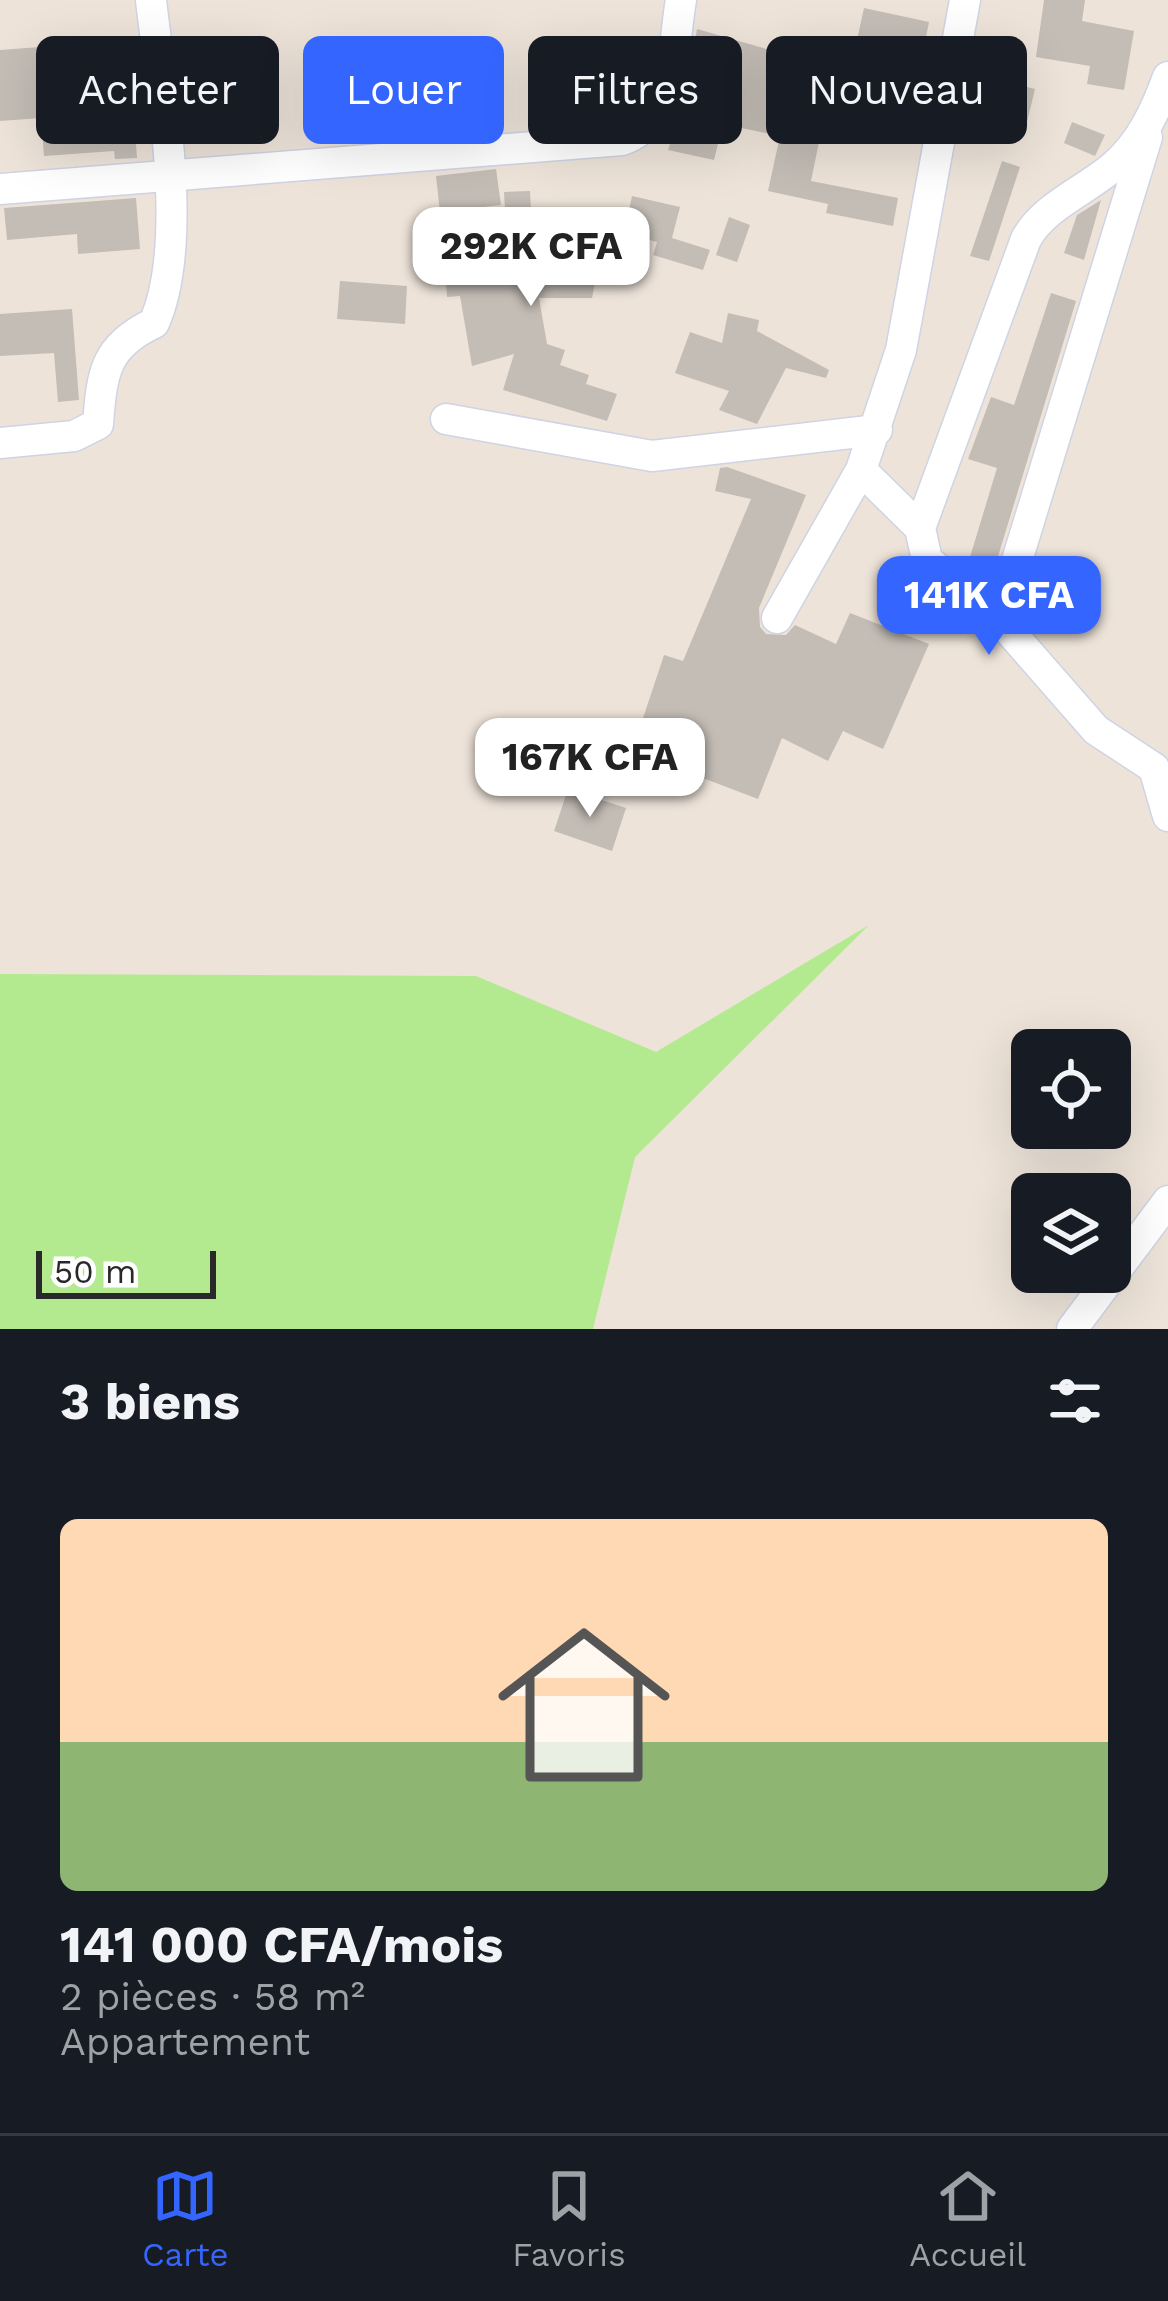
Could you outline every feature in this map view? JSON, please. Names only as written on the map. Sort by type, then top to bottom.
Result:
[{"type":"street","points":[[0,443],[74,436],[98,424],[109,360],[124,337],[154,322],[165,298],[170,177],[152,0]]},
{"type":"street","points":[[0,189],[622,140],[646,131],[662,108],[681,0]]},
{"type":"street","points":[[777,618],[861,470],[877,430],[901,350],[923,244],[965,0]]},
{"type":"street","points":[[999,619],[1168,77]]},
{"type":"street","points":[[1153,118],[1117,164],[1035,222],[920,528],[927,560],[999,619],[1096,730],[1154,768],[1168,816]]},
{"type":"street","points":[[446,418],[652,456],[877,430]]},
{"type":"street","points":[[861,470],[920,528]]},
{"type":"street","points":[[1072,1329],[1168,1201]]},
{"type":"green space","points":[[869,925],[635,1157],[593,1329],[0,1329],[0,974],[476,976],[656,1052]]},
{"type":"building","points":[[1044,0],[1085,0],[1082,21],[1134,31],[1124,90],[1087,84],[1090,66],[1036,57]]},
{"type":"building","points":[[864,8],[929,22],[926,36],[858,36]]},
{"type":"building","points":[[742,42],[766,49],[766,133],[742,128]]},
{"type":"building","points":[[36,47],[36,118],[0,121],[0,50]]},
{"type":"building","points":[[1027,87],[1035,89],[1027,122]]},
{"type":"building","points":[[1072,122],[1105,135],[1095,156],[1064,143]]},
{"type":"building","points":[[43,144],[136,144],[137,158],[115,159],[114,151],[44,156]]},
{"type":"building","points":[[670,144],[718,144],[714,160],[668,150]]},
{"type":"building","points":[[778,144],[819,144],[811,181],[898,198],[893,226],[826,213],[828,204],[768,191]]},
{"type":"building","points":[[1002,161],[1020,167],[989,261],[970,256]]},
{"type":"building","points":[[496,169],[501,205],[440,212],[436,176]]},
{"type":"building","points":[[530,191],[533,256],[571,253],[570,219],[608,218],[592,298],[539,298],[547,344],[565,350],[560,365],[589,375],[586,384],[617,394],[607,421],[503,390],[514,354],[472,366],[460,296],[447,297],[445,266],[508,262],[504,192]]},
{"type":"building","points":[[632,196],[680,207],[672,238],[710,250],[703,270],[653,255],[657,242],[624,233]]},
{"type":"building","points":[[136,198],[140,249],[78,254],[77,234],[7,240],[4,208]]},
{"type":"building","points":[[1101,200],[1084,260],[1064,253],[1077,215]]},
{"type":"building","points":[[729,217],[750,225],[737,262],[716,255]]},
{"type":"building","points":[[340,281],[407,286],[405,324],[337,319]]},
{"type":"building","points":[[1051,293],[1076,301],[989,586],[967,567],[997,468],[968,459],[991,397],[1014,405]]},
{"type":"building","points":[[72,309],[79,400],[58,402],[54,353],[0,356],[0,314]]},
{"type":"building","points":[[728,313],[759,320],[757,331],[829,370],[826,378],[786,368],[757,424],[719,410],[729,391],[675,373],[690,332],[722,343]]},
{"type":"building","points":[[720,468],[806,495],[759,608],[760,627],[766,634],[786,635],[795,625],[836,644],[850,613],[929,644],[883,749],[843,731],[828,761],[782,738],[758,799],[632,751],[664,655],[683,661],[751,499],[715,491]]},
{"type":"building","points":[[568,789],[626,808],[612,851],[554,831]]}]
